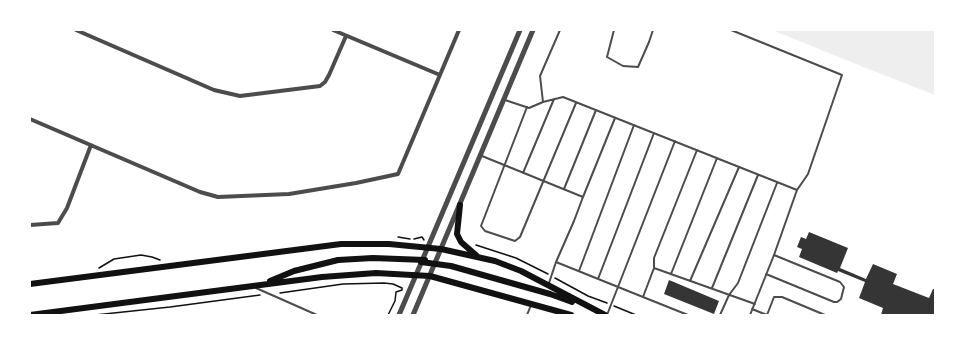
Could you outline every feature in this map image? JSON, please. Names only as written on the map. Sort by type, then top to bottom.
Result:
[{"type":"main road","points":[[460,205],[457,234],[461,242],[478,257]]},
{"type":"main road","points":[[30,284],[341,244],[389,244],[441,249],[496,261],[521,271],[605,315]]},
{"type":"main road","points":[[254,286],[294,271],[338,260],[374,258],[436,262],[550,294],[605,315]]},
{"type":"main road","points":[[30,315],[322,277],[376,273],[430,276],[572,315]]},
{"type":"street","points":[[76,30],[214,90],[240,96],[320,86],[325,82],[346,36]]},
{"type":"street","points":[[332,30],[440,75]]},
{"type":"street","points":[[30,119],[200,192],[218,196],[289,194],[356,183],[398,174],[459,30]]},
{"type":"street","points":[[399,315],[520,30]]},
{"type":"street","points":[[413,315],[533,30]]},
{"type":"street","points":[[30,225],[58,223],[67,208],[91,145]]},
{"type":"lane","points":[[543,102],[540,76],[560,30]]},
{"type":"lane","points":[[614,30],[607,57],[623,66],[638,67],[653,30]]},
{"type":"lane","points":[[731,30],[842,75],[808,174],[797,190],[774,255],[750,315]]},
{"type":"lane","points":[[504,99],[529,108],[543,102],[563,97],[797,190]]},
{"type":"lane","points":[[523,173],[554,99]]},
{"type":"lane","points":[[527,107],[482,224],[482,228],[485,231],[515,241],[519,239],[576,102]]},
{"type":"lane","points":[[564,189],[596,110]]},
{"type":"lane","points":[[548,286],[556,262],[615,118]]},
{"type":"lane","points":[[579,271],[634,126]]},
{"type":"lane","points":[[598,279],[654,133]]},
{"type":"lane","points":[[605,315],[618,287],[675,141]]},
{"type":"lane","points":[[643,298],[654,268],[654,258],[697,150]]},
{"type":"lane","points":[[480,156],[582,197]]},
{"type":"lane","points":[[670,274],[717,158]]},
{"type":"lane","points":[[690,281],[739,167]]},
{"type":"lane","points":[[712,289],[758,175]]},
{"type":"lane","points":[[720,315],[729,295],[738,283],[777,182]]},
{"type":"lane","points":[[766,274],[834,302],[841,299],[844,287],[840,282],[774,255]]},
{"type":"lane","points":[[556,262],[688,315]]},
{"type":"lane","points":[[654,268],[754,304]]},
{"type":"lane","points":[[254,286],[318,315]]},
{"type":"lane","points":[[752,309],[767,315],[774,297],[782,297],[825,315]]},
{"type":"lane","points":[[527,315],[531,304]]},
{"type":"path","points":[[95,315],[170,307],[343,284],[384,283],[393,284],[402,288],[402,290],[396,292],[395,301],[388,315]]},
{"type":"shaded area","points":[[772,30],[935,30],[935,95],[856,64]]},
{"type":"building","points":[[809,232],[848,248],[840,268],[866,279],[873,264],[897,274],[893,284],[929,298],[933,289],[935,289],[935,315],[881,315],[883,308],[859,298],[865,282],[838,271],[837,273],[799,257],[802,249],[797,247],[801,237],[806,239]]},
{"type":"building","points":[[669,280],[719,301],[714,314],[664,294]]}]
